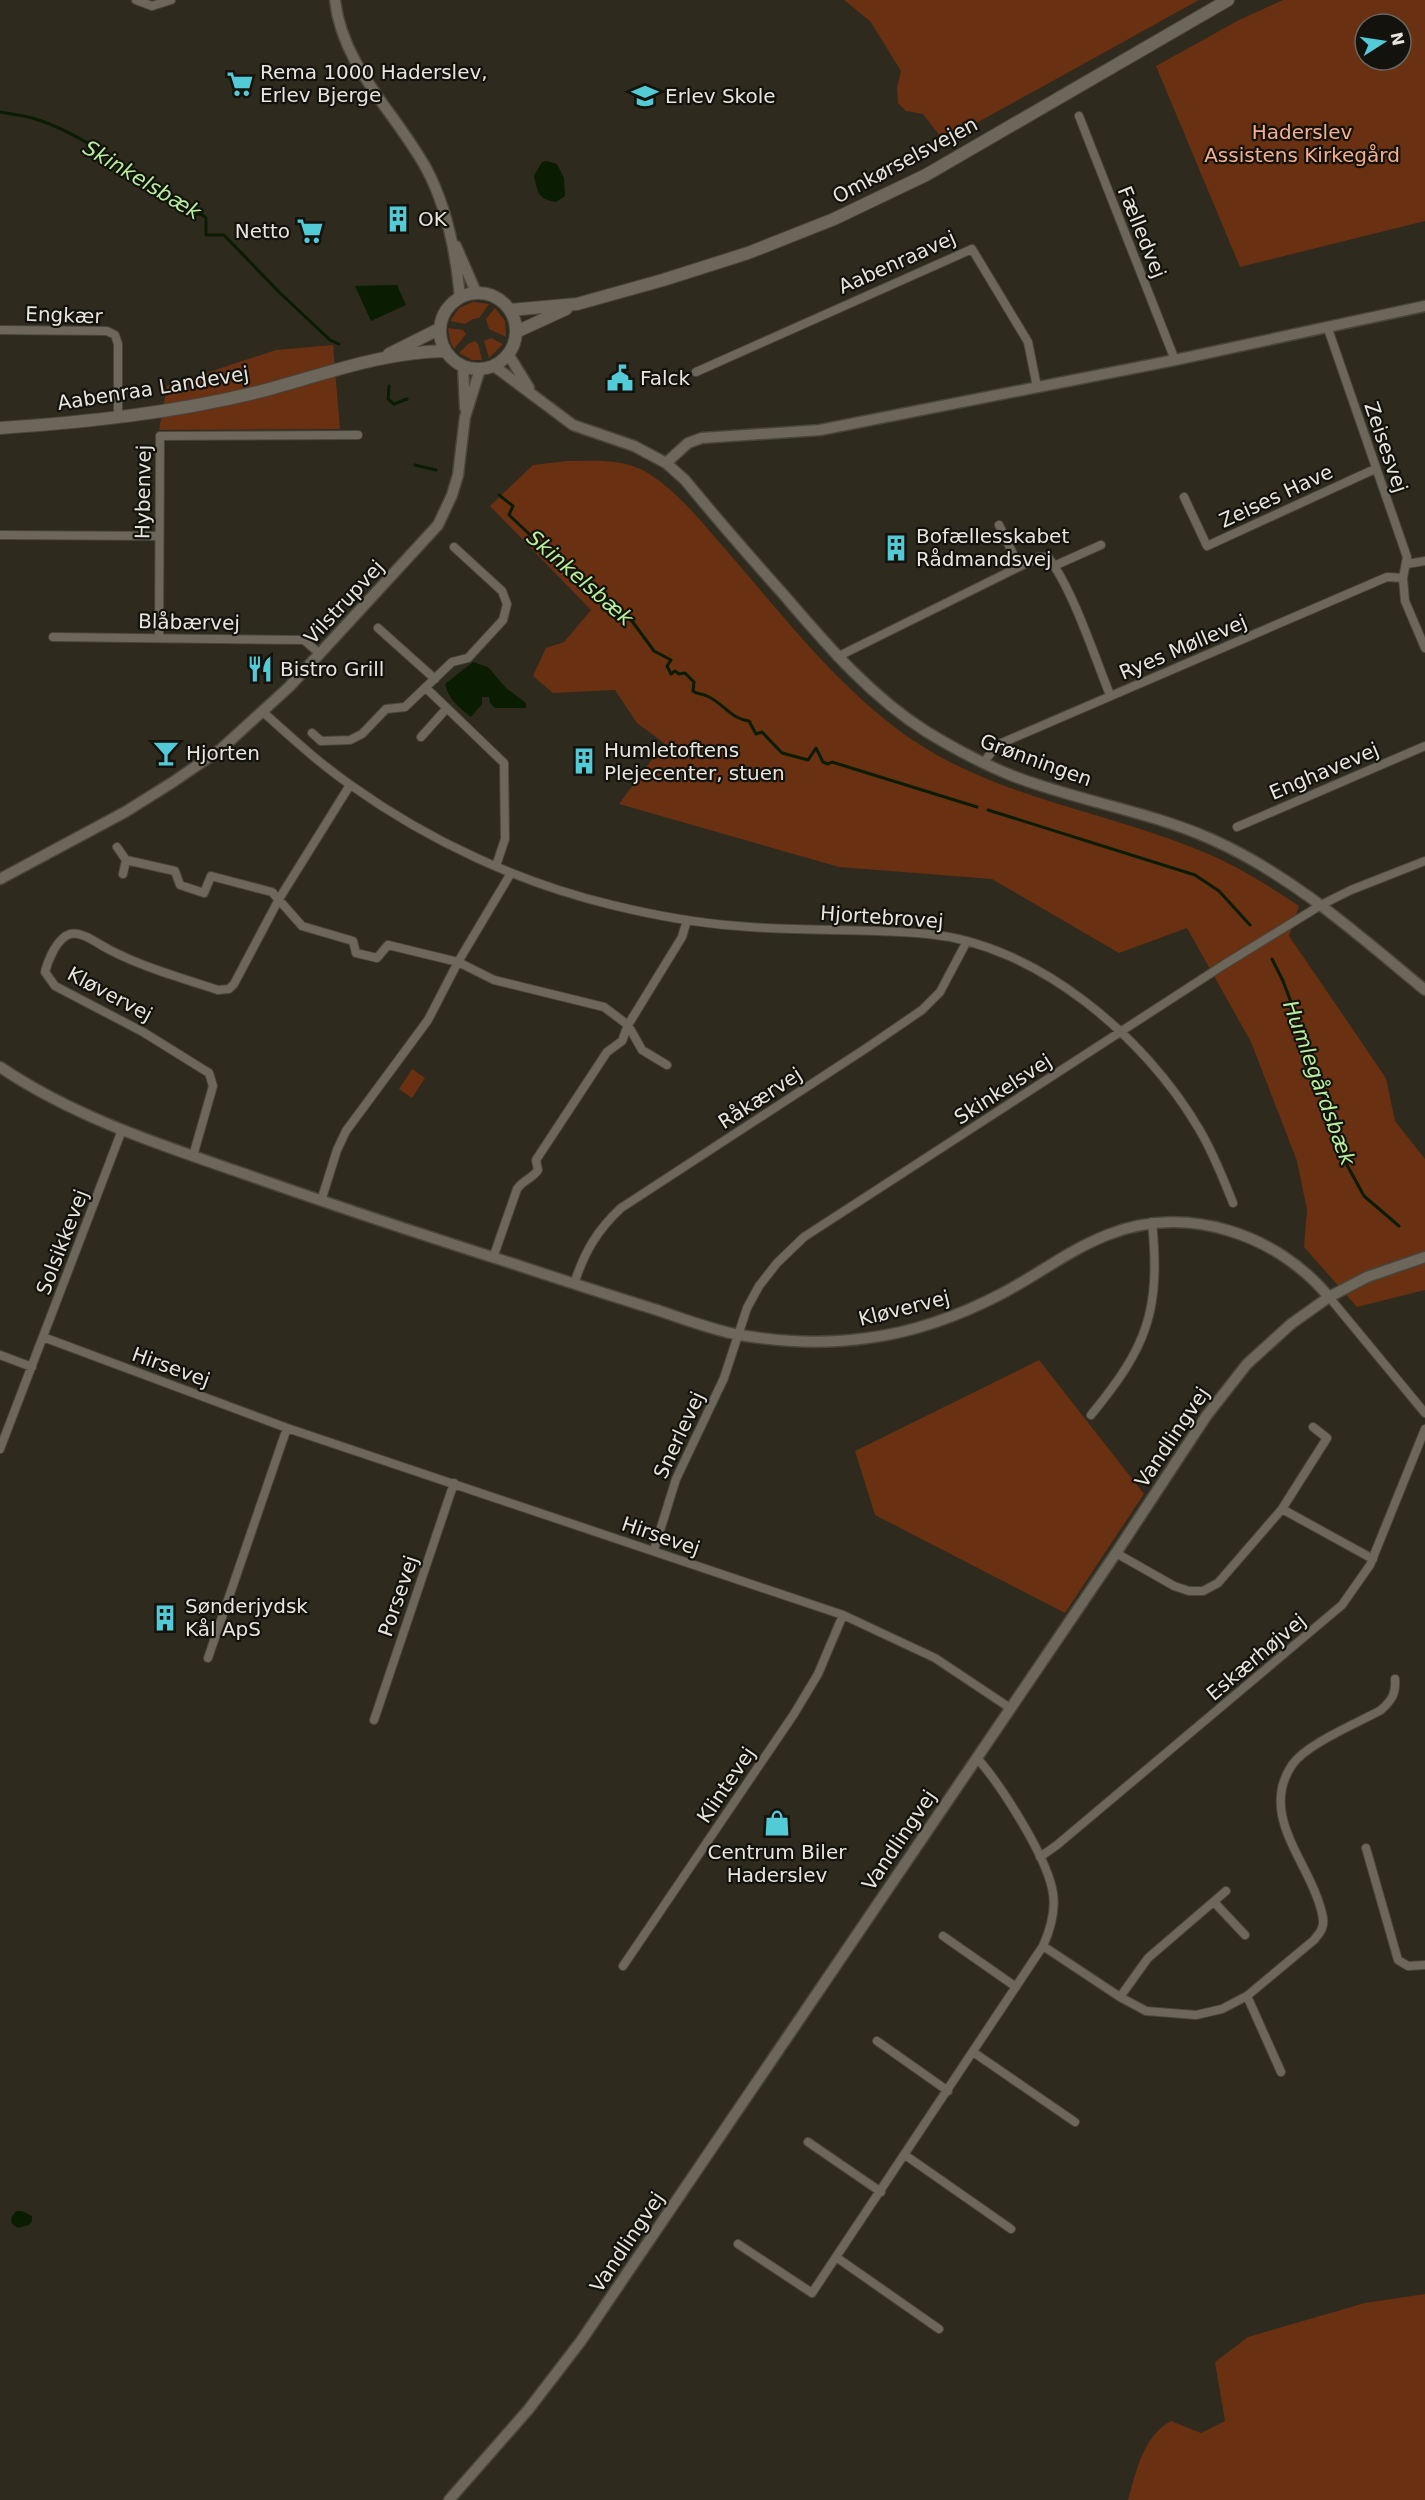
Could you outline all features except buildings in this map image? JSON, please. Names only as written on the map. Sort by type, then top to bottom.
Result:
[{"type":"main road","name":"Omkørselsvejen","points":[[516,332],[577,304],[748,253],[834,219],[926,175],[1227,0]]},
{"type":"main road","points":[[476,292],[496,297],[510,310],[516,332],[508,354],[494,366],[480,369],[463,366],[453,360],[445,351],[439,329],[447,307],[460,297],[476,292]]},
{"type":"main road","name":"Omkørselsvejen","points":[[510,310],[577,304]]},
{"type":"main road","name":"Aabenraa Landevej","points":[[380,358],[439,329]]},
{"type":"main road","name":"Aabenraa Landevej","points":[[0,428],[118,418],[203,404],[380,358],[445,351]]},
{"type":"street","points":[[136,0],[152,6],[171,0]]},
{"type":"street","points":[[335,0],[352,53],[367,82],[425,167],[442,201],[460,297]]},
{"type":"street","name":"Fælledvej","points":[[1079,116],[1175,360]]},
{"type":"street","points":[[448,227],[476,292]]},
{"type":"street","name":"Aabenraavej","points":[[696,372],[972,249],[1028,342],[1037,387]]},
{"type":"street","points":[[666,463],[688,443],[702,438],[820,430],[1175,360],[1425,306]]},
{"type":"street","name":"Zeisesvej","points":[[1327,326],[1407,557],[1407,564]]},
{"type":"street","name":"Engkær","points":[[0,330],[107,331],[115,335],[118,344],[118,418]]},
{"type":"street","name":"Grønningen","points":[[508,354],[536,398]]},
{"type":"street","name":"Vilstrupvej","points":[[0,879],[125,812],[221,749],[263,712],[320,654],[438,525],[452,495],[458,475],[465,417],[463,366]]},
{"type":"street","name":"Grønningen","points":[[494,366],[573,425],[634,446],[666,463],[685,480],[837,657],[889,705],[926,731],[969,756],[1013,776],[1183,827],[1212,839],[1278,874],[1321,905],[1425,990]]},
{"type":"street","name":"Vilstrupvej","points":[[465,417],[480,369]]},
{"type":"street","name":"Hybenvej","points":[[159,638],[160,436],[358,435]]},
{"type":"street","name":"Zeises Have","points":[[1184,497],[1207,546],[1376,469]]},
{"type":"street","points":[[999,525],[1019,567]]},
{"type":"street","points":[[0,535],[159,536]]},
{"type":"street","points":[[1054,566],[1101,545]]},
{"type":"street","points":[[312,733],[321,741],[350,740],[362,734],[386,710],[405,707],[452,662],[468,658],[503,620],[507,604],[502,591],[454,547]]},
{"type":"street","points":[[837,657],[1039,557],[1047,557],[1054,566],[1110,695]]},
{"type":"street","points":[[1425,561],[1407,564],[1403,578],[1405,602],[1425,648]]},
{"type":"street","name":"Ryes Møllevej","points":[[984,762],[997,745],[1110,695],[1386,577],[1403,578]]},
{"type":"street","points":[[378,628],[435,679]]},
{"type":"street","name":"Blåbærvej","points":[[53,637],[304,640],[320,654]]},
{"type":"street","points":[[426,688],[504,763],[506,839],[496,866]]},
{"type":"street","points":[[421,737],[447,708]]},
{"type":"street","name":"Hjortebrovej","points":[[263,712],[350,785],[393,814],[511,873],[564,892],[614,906],[738,927],[930,934],[967,941],[1010,956],[1046,974],[1081,997],[1152,1062],[1200,1130],[1233,1203]]},
{"type":"street","name":"Enghavevej","points":[[1237,827],[1425,747]]},
{"type":"street","points":[[279,899],[350,785]]},
{"type":"street","points":[[117,847],[126,860],[176,871],[180,885],[204,893],[211,876],[272,892],[302,926],[353,941],[356,953],[377,958],[388,945],[458,962],[494,980],[604,1007],[628,1025],[642,1050],[667,1065]]},
{"type":"street","points":[[123,874],[126,860]]},
{"type":"street","name":"Skinkelsvej","points":[[737,1335],[747,1308],[759,1286],[777,1263],[804,1237],[1321,905],[1425,861]]},
{"type":"street","points":[[321,1201],[337,1150],[346,1131],[428,1020],[458,962],[511,873]]},
{"type":"street","name":"Kløvervej","points":[[193,1156],[213,1086],[209,1073],[143,1032],[55,986],[45,972],[47,964],[60,941],[66,936],[78,934],[124,958],[218,990],[229,989],[234,984],[279,899]]},
{"type":"street","points":[[493,1258],[517,1189],[522,1182],[532,1178],[538,1170],[536,1160],[607,1052],[622,1041],[628,1025],[682,938],[687,920]]},
{"type":"street","name":"Råkærvej","points":[[574,1284],[582,1258],[595,1236],[621,1208],[866,1049],[922,1010],[940,992],[967,941]]},
{"type":"street","name":"Kløvervej","points":[[0,1067],[62,1105],[193,1156],[493,1258],[737,1335],[828,1342],[869,1338],[909,1330],[943,1320],[1004,1293],[1084,1245],[1102,1237],[1152,1222],[1190,1223],[1222,1228],[1270,1246],[1298,1265],[1329,1297]]},
{"type":"street","name":"Solsikkevej","points":[[0,1449],[122,1130]]},
{"type":"street","points":[[1091,1415],[1119,1381],[1137,1352],[1150,1316],[1155,1282],[1152,1222]]},
{"type":"street","name":"Vandlingvej","points":[[449,2500],[528,2410],[581,2341],[1116,1553],[1207,1414],[1246,1364],[1291,1324],[1329,1297],[1367,1277],[1425,1257]]},
{"type":"street","points":[[1329,1297],[1425,1413]]},
{"type":"street","name":"Snerlevej","points":[[654,1550],[676,1479],[724,1378],[737,1335]]},
{"type":"street","name":"Hirsevej","points":[[43,1337],[287,1428],[843,1615],[935,1658],[1010,1708]]},
{"type":"street","points":[[0,1355],[32,1367]]},
{"type":"street","points":[[1116,1553],[1174,1586],[1190,1591],[1203,1591],[1218,1583],[1282,1509],[1327,1438],[1313,1427]]},
{"type":"street","points":[[208,1658],[287,1428]]},
{"type":"street","name":"Eskærhøjvej","points":[[1040,1857],[1342,1605],[1360,1583],[1373,1559],[1425,1429]]},
{"type":"street","name":"Porsevej","points":[[374,1720],[454,1483]]},
{"type":"street","points":[[1282,1509],[1373,1559]]},
{"type":"street","name":"Klintevej","points":[[623,1966],[794,1714],[818,1674],[843,1615]]},
{"type":"street","points":[[1043,1946],[1120,1997],[1146,2011],[1196,2015],[1222,2009],[1246,1996],[1314,1940],[1322,1929],[1323,1917],[1318,1899],[1295,1853],[1283,1822],[1280,1803],[1283,1784],[1292,1764],[1307,1750],[1386,1706],[1396,1690],[1395,1679]]},
{"type":"street","points":[[738,2244],[812,2293],[1043,1946],[1053,1921],[1052,1888],[1040,1857],[994,1777],[976,1758]]},
{"type":"street","points":[[1366,1848],[1398,1960],[1408,1966],[1425,1965]]},
{"type":"street","points":[[1120,1997],[1148,1958],[1226,1891]]},
{"type":"street","points":[[1214,1902],[1245,1935]]},
{"type":"street","points":[[943,1936],[1016,1987]]},
{"type":"street","points":[[1246,1996],[1281,2072]]},
{"type":"street","points":[[877,2041],[948,2091]]},
{"type":"street","points":[[973,2052],[1075,2122]]},
{"type":"street","points":[[808,2142],[881,2192]]},
{"type":"street","points":[[905,2155],[1011,2229]]},
{"type":"street","points":[[836,2257],[939,2329]]},
{"type":"green space","points":[[844,0],[1199,0],[944,141],[923,114],[906,111],[898,103],[897,88],[901,71],[870,21]]},
{"type":"green space","name":"Haderslev Assistens Kirkegård","points":[[1283,0],[1425,0],[1425,221],[1240,267],[1156,66],[1239,20]]},
{"type":"green space","points":[[473,302],[489,304],[479,318],[465,324],[450,321],[459,308]]},
{"type":"green space","points":[[495,308],[505,321],[506,337],[489,329],[486,319]]},
{"type":"green space","points":[[448,328],[463,330],[466,334],[454,349],[450,341]]},
{"type":"green space","points":[[491,338],[503,344],[489,358],[484,341]]},
{"type":"green space","points":[[475,341],[482,360],[472,360],[459,353]]},
{"type":"green space","points":[[333,345],[340,429],[159,430],[167,386],[276,350]]},
{"type":"green space","points":[[567,461],[608,461],[628,464],[658,480],[699,519],[805,642],[847,686],[892,725],[927,749],[1001,784],[1157,835],[1210,855],[1249,874],[1299,906],[1289,936],[1386,1078],[1395,1121],[1425,1159],[1425,1290],[1357,1307],[1304,1247],[1307,1210],[1297,1161],[1251,1042],[1187,928],[1119,953],[992,879],[839,867],[619,804],[664,743],[637,723],[615,690],[553,693],[533,676],[546,648],[564,642],[591,610],[490,506],[533,465]]},
{"type":"green space","points":[[412,1069],[425,1078],[412,1098],[399,1089]]},
{"type":"green space","points":[[1039,1360],[1144,1494],[1065,1613],[875,1515],[855,1451]]},
{"type":"green space","points":[[1425,2294],[1425,2500],[1128,2500],[1147,2445],[1161,2428],[1171,2421],[1201,2433],[1225,2421],[1215,2362],[1248,2337],[1365,2303]]},
{"type":"shaded area","points":[[542,162],[557,164],[564,178],[565,196],[556,202],[542,197],[534,176]]},
{"type":"shaded area","points":[[397,285],[406,305],[371,321],[355,286]]},
{"type":"shaded area","points":[[473,662],[488,667],[506,688],[526,703],[526,708],[495,708],[490,703],[489,697],[482,697],[482,704],[471,717],[462,710],[451,698],[445,684]]},
{"type":"shaded area","points":[[16,2211],[32,2216],[29,2225],[18,2228],[12,2224],[11,2218]]},
{"type":"waterway","name":"Skinkelsbæk","points":[[0,112],[32,118],[74,135],[114,160],[190,215],[201,214],[206,218],[206,235],[224,235],[279,292],[330,340],[339,344]]},
{"type":"waterway","name":"Skinkelsbæk","points":[[389,386],[388,399],[394,404],[407,399]]},
{"type":"waterway","name":"Skinkelsbæk","points":[[415,465],[436,470]]},
{"type":"waterway","name":"Skinkelsbæk","points":[[499,495],[513,506],[509,515],[591,592],[632,621],[654,651],[671,660],[667,666],[671,674],[675,671],[679,674],[685,673],[694,682],[693,691],[713,699],[732,714],[749,721],[756,734],[762,732],[782,753],[808,760],[816,748],[823,762],[828,764],[832,762],[977,807]]},
{"type":"waterway","name":"Humlegårdsbæk","points":[[988,810],[1195,875],[1219,891],[1250,925]]},
{"type":"waterway","name":"Humlegårdsbæk","points":[[1272,959],[1300,1026],[1304,1054],[1330,1113],[1347,1165],[1364,1196],[1399,1226]]},
{"type":"place","name":"Rema 1000 Haderslev, Erlev Bjerge","points":[[240,84]]},
{"type":"place","name":"Erlev Skole","points":[[645,96]]},
{"type":"place","name":"OK","points":[[398,219]]},
{"type":"place","name":"Netto","points":[[310,231]]},
{"type":"place","name":"Falck","points":[[620,378]]},
{"type":"place","name":"Bofællesskabet Rådmandsvej","points":[[896,548]]},
{"type":"place","name":"Bistro Grill","points":[[260,669]]},
{"type":"place","name":"Hjorten","points":[[166,753]]},
{"type":"place","name":"Humletoftens Plejecenter, stuen","points":[[584,761]]},
{"type":"place","name":"Sønderjydsk Kål ApS","points":[[165,1618]]},
{"type":"place","name":"Centrum Biler Haderslev","points":[[777,1823]]}]
